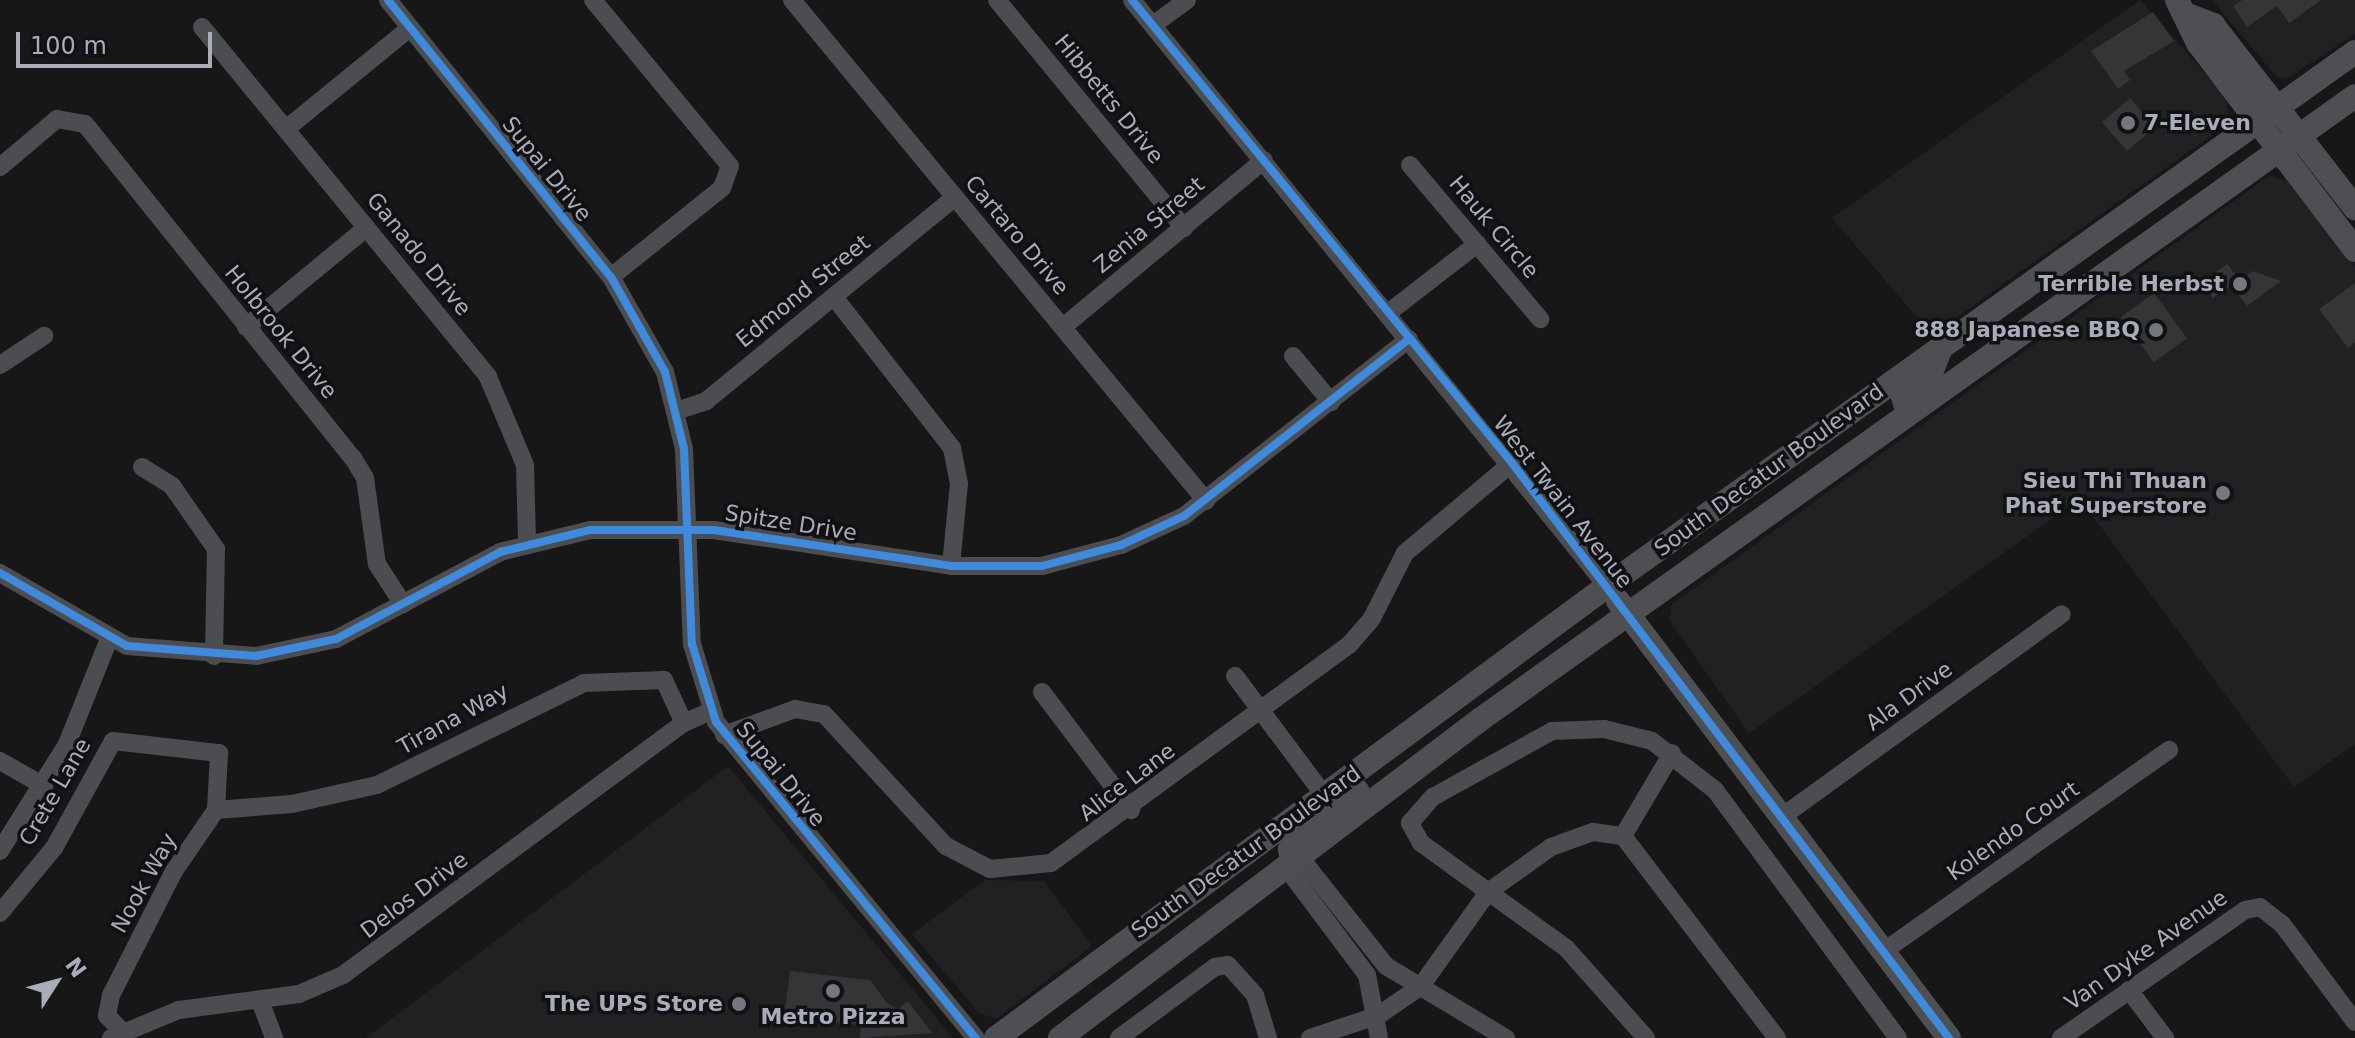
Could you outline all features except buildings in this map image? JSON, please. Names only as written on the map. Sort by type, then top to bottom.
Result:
[{"type":"main road","points":[[2184,8],[2198,43],[2269,113],[2290,142],[2355,250]]},
{"type":"main road","name":"South Decatur Boulevard","points":[[996,1038],[1607,586],[2355,52]]},
{"type":"main road","name":"South Decatur Boulevard","points":[[1060,1038],[1292,861],[1627,613],[2355,96]]},
{"type":"main road","points":[[2290,142],[2355,208]]},
{"type":"main road","points":[[1989,356],[1983,340],[2049,291],[2069,256]]},
{"type":"main road","points":[[1908,414],[1903,396],[1930,376],[1941,348]]},
{"type":"main road","points":[[1773,510],[1805,465],[1854,429],[1853,410]]},
{"type":"main road","name":"West Twain Avenue","points":[[1607,586],[1949,1038]]},
{"type":"main road","points":[[1292,861],[1294,842],[1359,790],[1368,763]]},
{"type":"street","name":"Supai Drive","points":[[388,0],[611,277],[665,372],[676,411],[692,644],[709,707],[724,735],[976,1038]]},
{"type":"street","points":[[593,0],[728,159],[730,174],[611,277]]},
{"type":"street","name":"Cartaro Drive","points":[[792,0],[1206,501]]},
{"type":"street","name":"Hibbetts Drive","points":[[997,0],[1184,228]]},
{"type":"street","name":"West Twain Avenue","points":[[1132,0],[1512,463],[1607,586]]},
{"type":"street","points":[[1153,25],[1187,0]]},
{"type":"street","name":"Ganado Drive","points":[[202,27],[488,377],[517,432],[527,543]]},
{"type":"street","points":[[286,129],[410,28]]},
{"type":"street","name":"Holbrook Drive","points":[[0,167],[57,119],[71,118],[85,124],[365,478],[377,564],[403,604]]},
{"type":"street","name":"Zenia Street","points":[[1063,327],[1264,160]]},
{"type":"street","name":"Hauk Circle","points":[[1410,165],[1540,319]]},
{"type":"street","name":"Edmond Street","points":[[676,411],[706,401],[954,198]]},
{"type":"street","points":[[246,327],[366,228]]},
{"type":"street","points":[[1388,313],[1477,244]]},
{"type":"street","points":[[834,297],[952,448],[959,483],[951,566]]},
{"type":"street","points":[[0,365],[44,336]]},
{"type":"street","name":"Spitze Drive","points":[[0,573],[109,639],[214,656],[299,649],[403,604],[466,566],[527,543],[590,530],[686,528],[951,566],[1042,566],[1088,555],[1163,527],[1206,501],[1409,339]]},
{"type":"street","points":[[1293,356],[1331,402]]},
{"type":"street","name":"Alice Lane","points":[[724,735],[795,709],[824,714],[946,846],[990,869],[1051,863],[1131,810],[1349,645],[1371,620],[1405,553],[1512,463]]},
{"type":"street","points":[[142,467],[172,486],[216,549],[214,656]]},
{"type":"street","name":"Ala Drive","points":[[1783,816],[2062,614]]},
{"type":"street","points":[[0,851],[44,786],[109,639]]},
{"type":"street","points":[[1235,676],[1324,795]]},
{"type":"street","name":"Tirana Way","points":[[216,810],[292,804],[377,785],[584,683],[664,680],[682,719]]},
{"type":"street","points":[[1042,692],[1131,810]]},
{"type":"street","name":"Delos Drive","points":[[116,1034],[198,1004],[260,1001],[299,994],[366,961],[682,719],[709,707]]},
{"type":"street","points":[[1646,1038],[1566,948],[1421,843],[1410,823],[1433,797],[1552,731],[1627,733],[1672,753],[1715,790],[1898,1038]]},
{"type":"street","name":"Crete Lane","points":[[0,913],[54,848],[113,741],[219,753],[216,810]]},
{"type":"street","name":"Kolendo Court","points":[[1884,951],[2169,750]]},
{"type":"street","points":[[1623,836],[1672,753]]},
{"type":"street","points":[[0,761],[44,786]]},
{"type":"street","name":"Nook Way","points":[[116,1034],[107,1016],[111,995],[174,871],[216,810]]},
{"type":"street","points":[[1310,1038],[1379,1015],[1421,986],[1488,892],[1551,847],[1593,832],[1623,836],[1777,1038]]},
{"type":"street","points":[[1379,1038],[1379,1015],[1367,975],[1292,875],[1292,861],[1307,866],[1386,966],[1506,1038]]},
{"type":"street","name":"Van Dyke Avenue","points":[[2061,1038],[2129,990],[2260,907],[2282,924],[2355,1022]]},
{"type":"street","points":[[1119,1038],[1215,967],[1228,965],[1255,995],[1268,1038]]},
{"type":"street","points":[[2129,990],[2165,1038]]},
{"type":"street","points":[[260,1001],[274,1038]]},
{"type":"shaded area","points":[[2140,0],[2225,96],[2230,122],[1932,335],[1832,218]]},
{"type":"shaded area","points":[[2212,0],[2355,0],[2355,34],[2286,79],[2276,76]]},
{"type":"shaded area","points":[[2269,176],[2293,183],[2355,266],[2355,744],[2294,787],[2080,499],[1749,733],[1669,620],[1672,604]]},
{"type":"shaded area","points":[[728,766],[953,1038],[366,1038]]},
{"type":"shaded area","points":[[985,880],[1044,881],[1092,946],[996,1019],[979,1013],[912,934]]},
{"type":"cycle path","points":[[388,0],[611,277],[665,372],[684,449],[692,644],[716,722],[976,1038]]},
{"type":"cycle path","points":[[1132,0],[1512,463],[1949,1038]]},
{"type":"cycle path","points":[[0,573],[127,646],[256,656],[336,639],[500,552],[590,530],[714,530],[951,566],[1042,566],[1121,545],[1184,516],[1409,339]]},
{"type":"place","name":"7-Eleven","points":[[2128,123]]},
{"type":"place","name":"Terrible Herbst","points":[[2240,284]]},
{"type":"place","name":"888 Japanese BBQ","points":[[2156,330]]},
{"type":"place","name":"Sieu Thi Thuan Phat Superstore","points":[[2223,493]]},
{"type":"place","name":"Metro Pizza","points":[[833,991]]},
{"type":"place","name":"The UPS Store","points":[[739,1004]]}]
